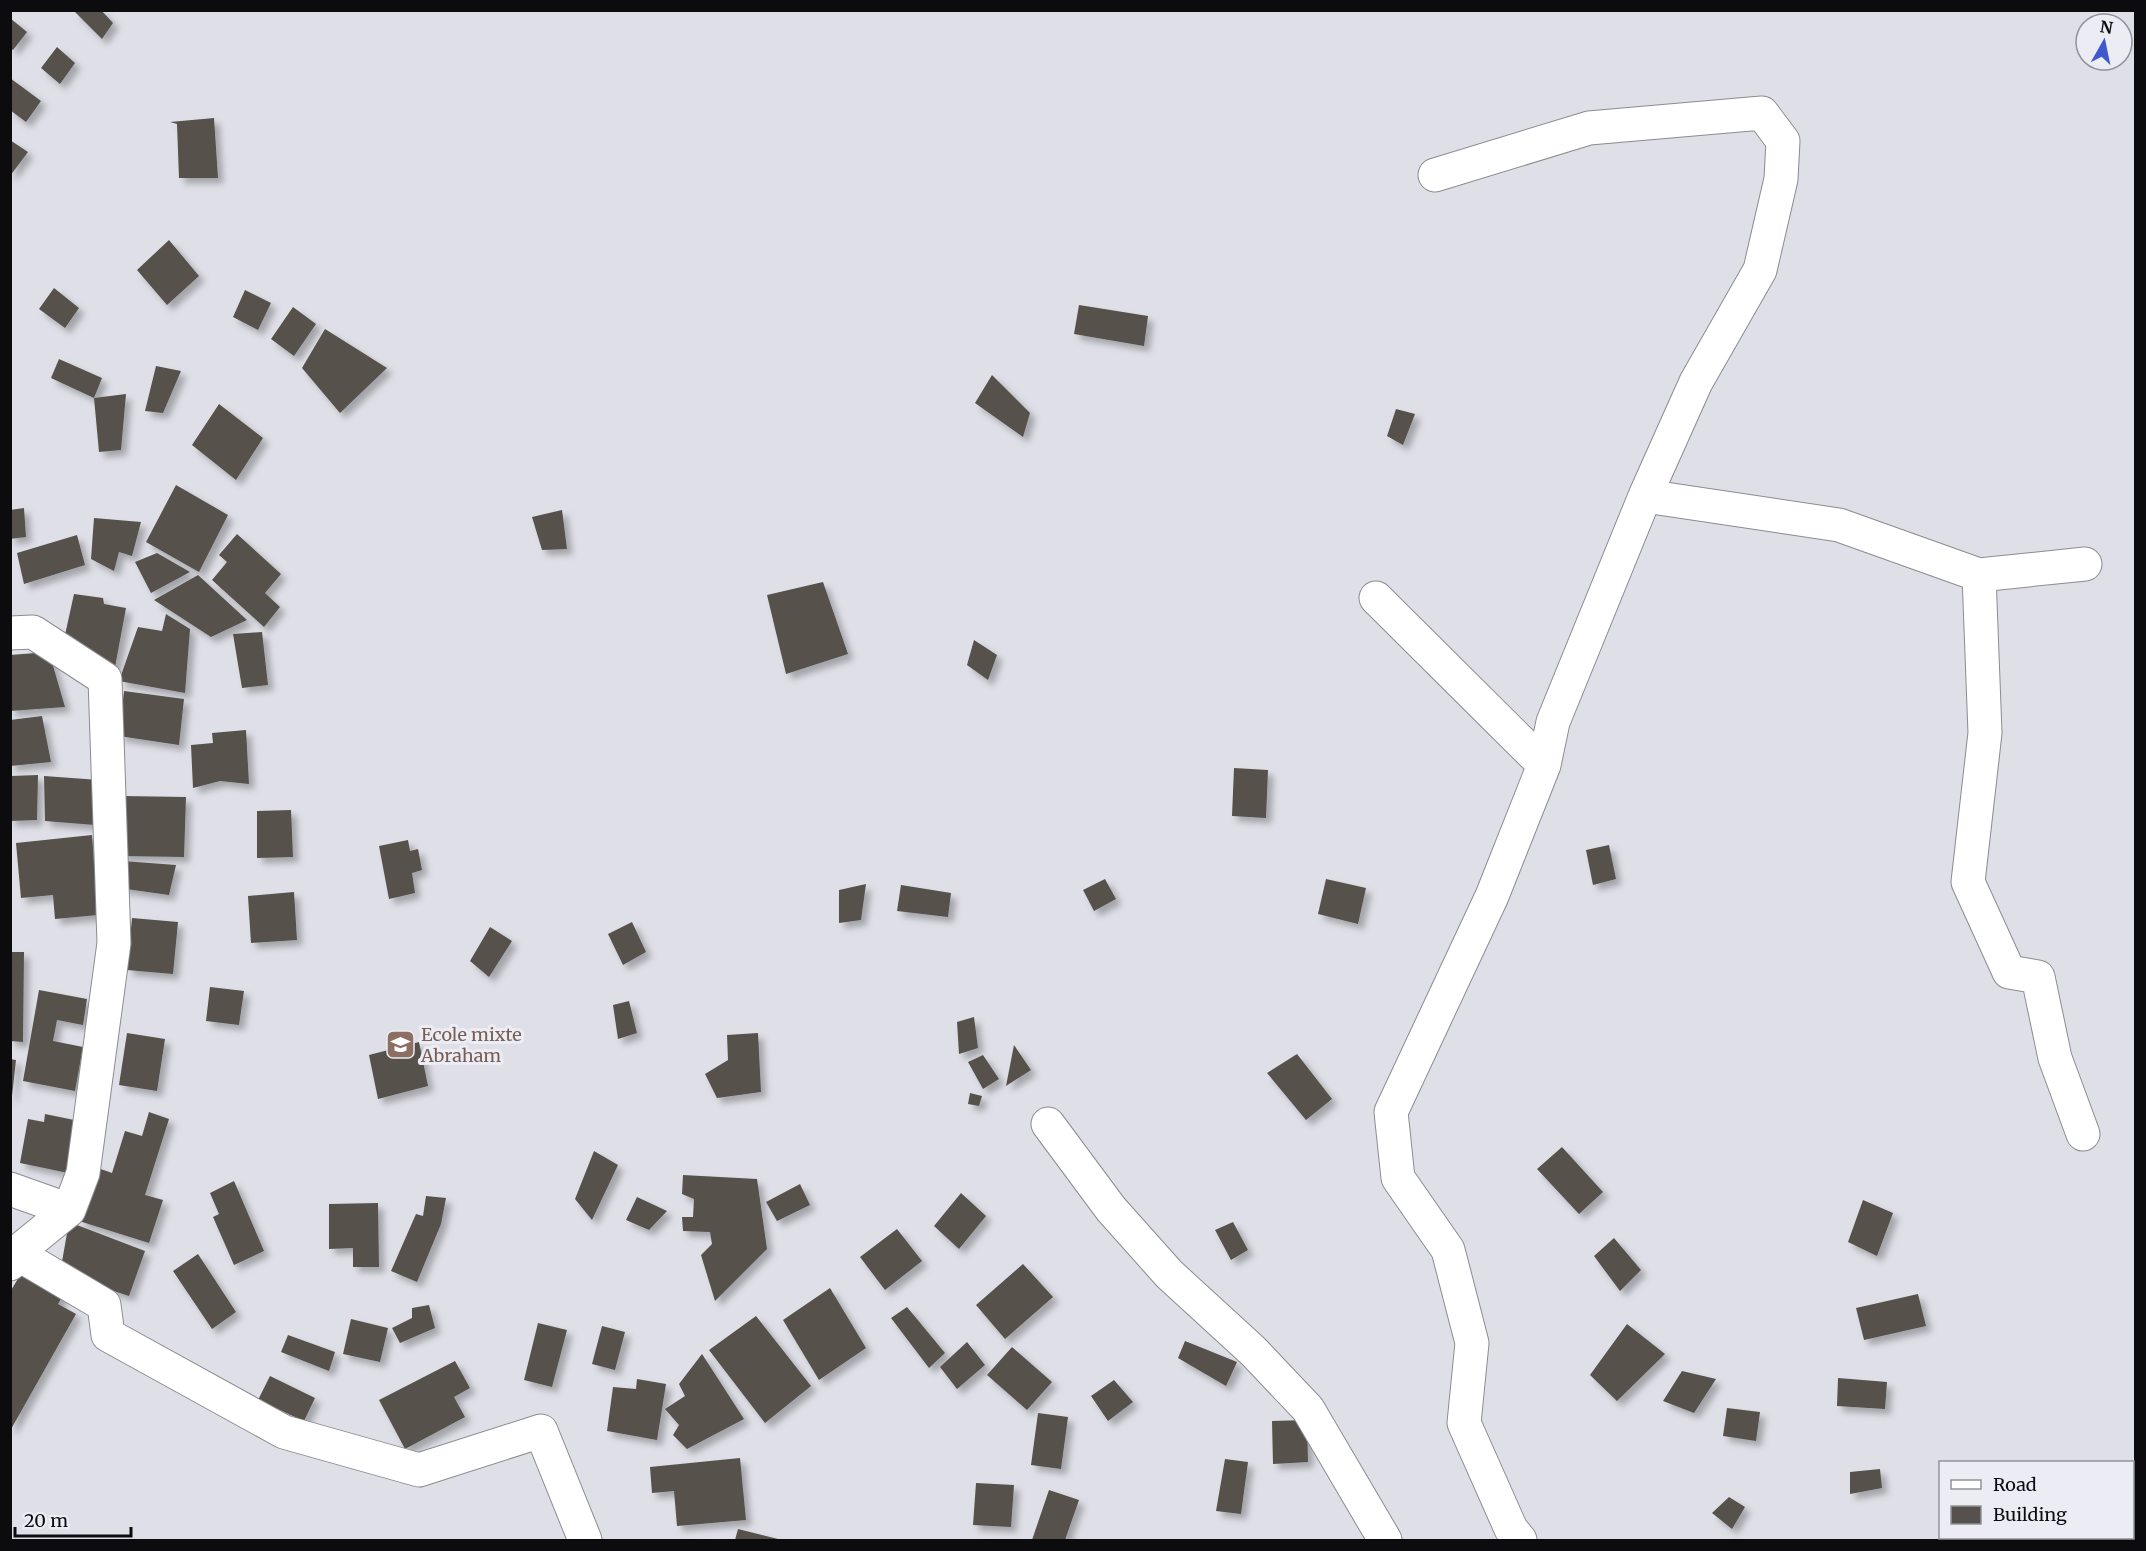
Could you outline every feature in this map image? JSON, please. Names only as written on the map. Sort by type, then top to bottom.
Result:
[{"type":"street","points":[[1435,175],[1589,128],[1762,113],[1783,141],[1781,179],[1760,270],[1696,382],[1645,496],[1553,722],[1544,765],[1492,896],[1391,1112],[1398,1178],[1448,1250],[1472,1342],[1464,1423],[1512,1529],[1520,1540]]},
{"type":"street","points":[[1645,496],[1839,525],[1978,575],[2085,564]]},
{"type":"street","points":[[1978,575],[1985,732],[1968,882],[2009,972],[2038,977],[2055,1058],[2083,1134]]},
{"type":"street","points":[[1376,598],[1544,765]]},
{"type":"street","points":[[10,633],[33,632],[105,679],[114,943],[83,1173],[69,1210],[13,1259],[104,1305],[108,1335],[284,1432],[419,1470],[541,1431],[585,1540]]},
{"type":"street","points":[[1048,1124],[1111,1209],[1169,1274],[1253,1351],[1308,1409],[1385,1540]]},
{"type":"street","points":[[10,1190],[69,1210]]},
{"type":"building","points":[[73,10],[101,10],[113,23],[102,39]]},
{"type":"building","points":[[10,18],[27,32],[13,50],[10,48]]},
{"type":"building","points":[[57,47],[75,63],[60,84],[41,68]]},
{"type":"building","points":[[10,78],[41,101],[26,122],[10,110]]},
{"type":"building","points":[[214,118],[218,178],[179,178],[177,124],[170,122]]},
{"type":"building","points":[[10,140],[28,152],[10,176]]},
{"type":"building","points":[[169,240],[199,276],[167,305],[137,270]]},
{"type":"building","points":[[54,288],[79,308],[65,328],[39,309]]},
{"type":"building","points":[[245,290],[271,303],[258,330],[233,317]]},
{"type":"building","points":[[1079,305],[1148,316],[1144,346],[1074,334]]},
{"type":"building","points":[[293,307],[316,324],[294,356],[271,339]]},
{"type":"building","points":[[325,329],[387,368],[340,413],[302,368]]},
{"type":"building","points":[[59,359],[102,378],[94,398],[51,378]]},
{"type":"building","points":[[156,366],[181,371],[163,413],[145,411]]},
{"type":"building","points":[[992,375],[1030,413],[1023,437],[975,403]]},
{"type":"building","points":[[126,394],[121,450],[99,452],[94,398]]},
{"type":"building","points":[[219,404],[263,438],[236,480],[192,445]]},
{"type":"building","points":[[1396,409],[1415,414],[1403,445],[1387,436]]},
{"type":"building","points":[[176,485],[228,515],[199,572],[146,542]]},
{"type":"building","points":[[24,508],[26,537],[10,539],[10,510]]},
{"type":"building","points":[[562,510],[567,549],[542,550],[532,517]]},
{"type":"building","points":[[94,518],[141,522],[132,556],[119,552],[114,571],[91,559]]},
{"type":"building","points":[[237,534],[281,574],[265,593],[280,607],[264,627],[212,580],[227,562],[219,555]]},
{"type":"building","points":[[77,535],[85,565],[24,584],[17,553]]},
{"type":"building","points":[[157,553],[190,572],[151,593],[135,562]]},
{"type":"building","points":[[198,575],[247,620],[211,637],[154,600]]},
{"type":"building","points":[[823,582],[848,654],[786,674],[767,595]]},
{"type":"building","points":[[74,594],[103,598],[104,604],[126,608],[115,667],[90,662],[92,651],[63,644]]},
{"type":"building","points":[[166,614],[190,629],[185,693],[119,681],[138,627],[162,631]]},
{"type":"building","points":[[262,632],[268,685],[242,688],[233,634]]},
{"type":"building","points":[[974,640],[997,655],[988,680],[967,665]]},
{"type":"building","points":[[49,652],[65,707],[10,711],[10,655]]},
{"type":"building","points":[[124,691],[184,699],[179,745],[119,736]]},
{"type":"building","points":[[42,716],[51,762],[10,766],[10,720]]},
{"type":"building","points":[[246,730],[249,784],[220,781],[193,788],[191,745],[213,743],[212,733]]},
{"type":"building","points":[[1234,768],[1268,770],[1266,818],[1232,816]]},
{"type":"building","points":[[38,775],[37,820],[10,821],[10,776]]},
{"type":"building","points":[[44,776],[99,780],[95,825],[45,821]]},
{"type":"building","points":[[122,796],[186,797],[184,857],[120,856]]},
{"type":"building","points":[[291,810],[293,857],[257,858],[257,811]]},
{"type":"building","points":[[92,835],[98,915],[55,919],[53,895],[21,898],[16,843]]},
{"type":"building","points":[[408,840],[410,851],[418,849],[422,870],[412,873],[415,893],[389,899],[379,846]]},
{"type":"building","points":[[1609,845],[1616,879],[1593,885],[1586,850]]},
{"type":"building","points":[[123,861],[176,865],[169,895],[119,888]]},
{"type":"building","points":[[1105,879],[1116,899],[1094,911],[1083,890]]},
{"type":"building","points":[[1326,879],[1366,888],[1358,924],[1318,914]]},
{"type":"building","points":[[866,884],[861,920],[839,923],[839,890]]},
{"type":"building","points":[[901,885],[951,893],[948,917],[897,911]]},
{"type":"building","points":[[294,892],[297,940],[251,943],[248,896]]},
{"type":"building","points":[[132,918],[178,922],[173,974],[127,970]]},
{"type":"building","points":[[632,922],[646,952],[623,965],[608,934]]},
{"type":"building","points":[[490,927],[512,941],[489,977],[470,961]]},
{"type":"building","points":[[10,952],[24,952],[23,1042],[10,1041]]},
{"type":"building","points":[[210,987],[244,991],[239,1025],[206,1021]]},
{"type":"building","points":[[39,990],[87,999],[83,1025],[57,1020],[53,1041],[83,1047],[75,1091],[23,1081]]},
{"type":"building","points":[[629,1001],[637,1033],[618,1039],[613,1005]]},
{"type":"building","points":[[974,1017],[978,1048],[959,1054],[957,1022]]},
{"type":"building","points":[[127,1033],[165,1039],[157,1091],[119,1085]]},
{"type":"building","points":[[758,1033],[761,1092],[717,1098],[705,1074],[728,1060],[727,1035]]},
{"type":"building","points":[[419,1042],[428,1086],[378,1099],[369,1055]]},
{"type":"building","points":[[1014,1045],[1031,1070],[1006,1086]]},
{"type":"building","points":[[1297,1054],[1332,1099],[1306,1120],[1267,1073]]},
{"type":"building","points":[[983,1055],[999,1079],[983,1089],[968,1062]]},
{"type":"building","points":[[10,1059],[16,1060],[12,1096],[10,1096]]},
{"type":"building","points":[[970,1093],[982,1096],[979,1106],[968,1104]]},
{"type":"building","points":[[149,1112],[169,1119],[145,1195],[163,1200],[149,1243],[79,1221],[95,1167],[112,1173],[125,1131],[142,1136]]},
{"type":"building","points":[[45,1114],[79,1121],[73,1174],[20,1163],[28,1119],[44,1122]]},
{"type":"building","points":[[1562,1147],[1603,1192],[1579,1214],[1537,1169]]},
{"type":"building","points":[[594,1151],[618,1165],[592,1220],[575,1199]]},
{"type":"building","points":[[683,1175],[757,1179],[767,1249],[715,1301],[701,1255],[712,1244],[710,1232],[683,1231],[682,1217],[693,1217],[694,1199],[682,1194]]},
{"type":"building","points":[[234,1181],[264,1251],[234,1265],[213,1217],[219,1214],[210,1193]]},
{"type":"building","points":[[800,1184],[810,1205],[777,1221],[766,1202]]},
{"type":"building","points":[[961,1193],[986,1216],[959,1249],[934,1226]]},
{"type":"building","points":[[426,1196],[446,1198],[441,1224],[417,1282],[391,1271],[416,1214],[423,1216]]},
{"type":"building","points":[[637,1197],[667,1211],[649,1230],[626,1220]]},
{"type":"building","points":[[1863,1200],[1893,1213],[1877,1256],[1848,1242]]},
{"type":"building","points":[[378,1203],[379,1267],[353,1267],[353,1248],[329,1249],[329,1204]]},
{"type":"building","points":[[69,1222],[145,1251],[129,1296],[60,1273]]},
{"type":"building","points":[[1233,1222],[1248,1250],[1231,1260],[1215,1230]]},
{"type":"building","points":[[897,1229],[922,1261],[885,1290],[860,1257]]},
{"type":"building","points":[[1614,1238],[1641,1270],[1620,1291],[1594,1256]]},
{"type":"building","points":[[198,1254],[236,1312],[212,1329],[173,1271]]},
{"type":"building","points":[[1023,1264],[1053,1297],[1005,1339],[976,1305]]},
{"type":"building","points":[[25,1267],[66,1290],[58,1304],[76,1314],[10,1431],[10,1292]]},
{"type":"building","points":[[830,1288],[866,1348],[819,1380],[783,1320]]},
{"type":"building","points":[[1918,1294],[1926,1326],[1864,1340],[1856,1308]]},
{"type":"building","points":[[429,1305],[435,1328],[400,1343],[392,1328],[412,1318],[412,1308]]},
{"type":"building","points":[[907,1307],[945,1353],[929,1368],[891,1318]]},
{"type":"building","points":[[756,1316],[811,1386],[765,1423],[709,1350]]},
{"type":"building","points":[[351,1319],[388,1328],[380,1362],[343,1354]]},
{"type":"building","points":[[538,1323],[567,1330],[552,1387],[524,1380]]},
{"type":"building","points":[[1627,1324],[1665,1354],[1617,1401],[1590,1375]]},
{"type":"building","points":[[602,1326],[625,1332],[615,1370],[592,1364]]},
{"type":"building","points":[[288,1335],[335,1352],[329,1371],[281,1352]]},
{"type":"building","points":[[1185,1341],[1237,1362],[1226,1386],[1178,1358]]},
{"type":"building","points":[[967,1342],[985,1365],[957,1389],[940,1367]]},
{"type":"building","points":[[1012,1347],[1052,1382],[1027,1410],[987,1375]]},
{"type":"building","points":[[702,1354],[744,1419],[687,1449],[673,1435],[679,1425],[665,1409],[685,1396],[679,1384]]},
{"type":"building","points":[[455,1361],[470,1388],[454,1397],[465,1417],[405,1449],[379,1400]]},
{"type":"building","points":[[1682,1371],[1716,1379],[1694,1413],[1663,1401]]},
{"type":"building","points":[[270,1376],[315,1398],[304,1421],[258,1400]]},
{"type":"building","points":[[1838,1378],[1887,1382],[1885,1409],[1837,1406]]},
{"type":"building","points":[[637,1379],[666,1384],[657,1440],[607,1431],[613,1387],[636,1389]]},
{"type":"building","points":[[1114,1380],[1133,1402],[1108,1421],[1091,1396]]},
{"type":"building","points":[[1727,1408],[1760,1412],[1756,1441],[1723,1436]]},
{"type":"building","points":[[1038,1413],[1068,1417],[1061,1469],[1031,1465]]},
{"type":"building","points":[[1307,1420],[1308,1462],[1273,1464],[1272,1421]]},
{"type":"building","points":[[740,1458],[746,1520],[677,1526],[674,1491],[652,1493],[650,1467]]},
{"type":"building","points":[[1225,1459],[1248,1462],[1241,1514],[1216,1511]]},
{"type":"building","points":[[1880,1469],[1882,1488],[1850,1494],[1850,1472]]},
{"type":"building","points":[[976,1483],[1014,1485],[1011,1527],[973,1525]]},
{"type":"building","points":[[1049,1490],[1079,1500],[1065,1540],[1032,1540]]},
{"type":"building","points":[[1729,1497],[1745,1507],[1732,1529],[1712,1513]]},
{"type":"building","points":[[738,1529],[782,1540],[735,1540]]},
{"type":"place","name":"Ecole mixte Abraham","points":[[400,1045]]}]
